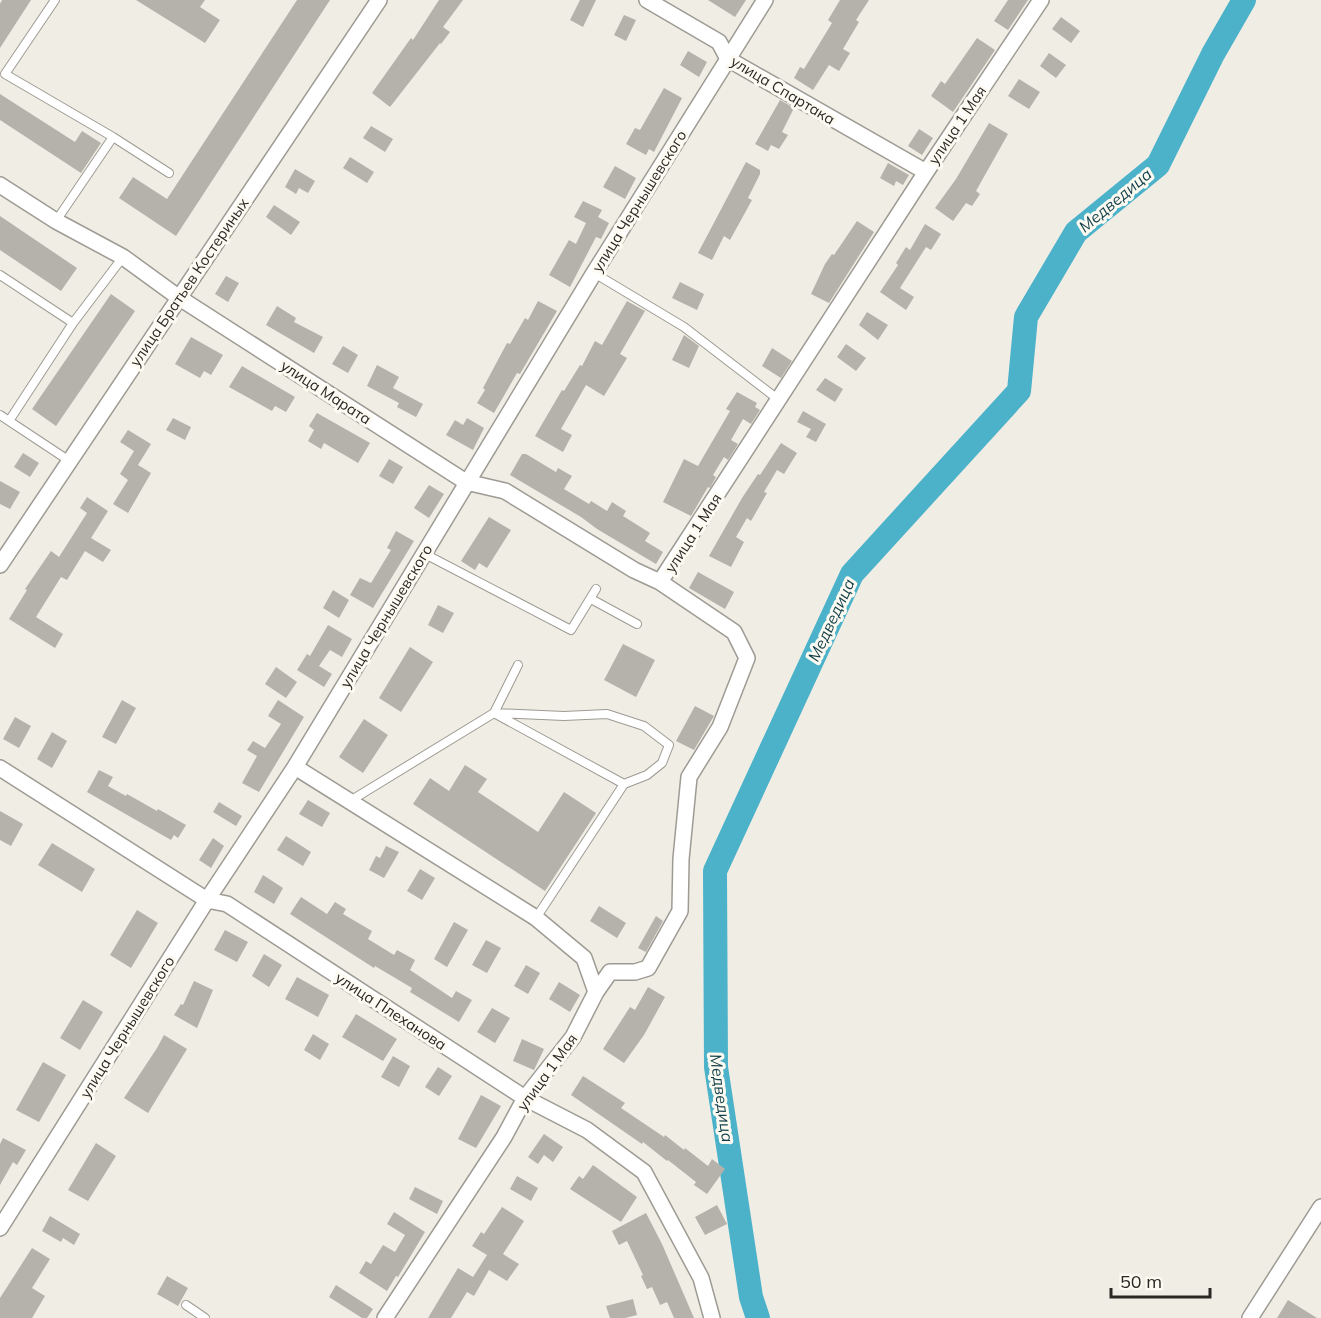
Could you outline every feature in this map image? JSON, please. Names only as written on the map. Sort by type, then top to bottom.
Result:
[{"type":"street","name":"улица Братьев Костериных","points":[[0,565],[68,460],[379,0]]},
{"type":"street","name":"улица Спартака","points":[[647,0],[718,42],[728,59],[926,172]]},
{"type":"street","name":"улица Чернышевского","points":[[0,1228],[207,900],[295,767],[594,273],[765,0]]},
{"type":"street","name":"улица 1 Мая","points":[[386,1318],[504,1137],[525,1098],[573,1037],[596,992],[610,972],[635,972],[648,968],[680,911],[681,859],[689,777],[720,728],[747,658],[734,632],[660,582],[926,172],[1041,0]]},
{"type":"street","name":"улица Марата","points":[[0,185],[56,221],[123,257],[178,297],[466,482],[506,491],[634,570],[660,582]]},
{"type":"street","points":[[295,767],[536,918],[584,958],[596,992]]},
{"type":"street","name":"улица Плеханова","points":[[0,768],[207,900],[227,904],[525,1098],[587,1130],[644,1172],[701,1278],[712,1318]]},
{"type":"street","points":[[1250,1318],[1321,1207]]},
{"type":"lane","points":[[55,0],[5,74],[113,137],[169,173]]},
{"type":"lane","points":[[56,221],[113,137]]},
{"type":"lane","points":[[9,421],[73,323],[123,257]]},
{"type":"lane","points":[[594,273],[684,327],[779,400]]},
{"type":"lane","points":[[0,274],[73,323]]},
{"type":"lane","points":[[0,415],[68,460]]},
{"type":"lane","points":[[423,553],[571,630],[596,589]]},
{"type":"lane","points":[[591,598],[637,624]]},
{"type":"lane","points":[[348,802],[494,713],[518,665]]},
{"type":"lane","points":[[494,713],[624,784]]},
{"type":"lane","points":[[494,713],[564,716],[607,714],[644,726],[669,745],[662,763],[647,775],[624,784],[536,918]]},
{"type":"lane","points":[[186,1305],[205,1318]]},
{"type":"building","points":[[2,0],[31,0],[0,48],[0,4]]},
{"type":"building","points":[[136,0],[205,0],[200,7],[220,20],[205,43]]},
{"type":"building","points":[[297,0],[330,0],[176,236],[119,198],[133,177],[167,199]]},
{"type":"building","points":[[439,0],[463,0],[443,27],[450,32],[390,107],[372,93],[411,38],[413,40]]},
{"type":"building","points":[[580,0],[596,0],[583,27],[570,20]]},
{"type":"building","points":[[708,0],[746,0],[735,17]]},
{"type":"building","points":[[840,0],[869,0],[856,20],[859,22],[843,49],[850,53],[839,71],[829,65],[813,90],[794,78],[800,67],[804,69],[832,23],[828,20]]},
{"type":"building","points":[[1008,0],[1028,0],[1008,30],[994,21]]},
{"type":"building","points":[[624,15],[636,20],[626,41],[614,35]]},
{"type":"building","points":[[1061,17],[1080,31],[1071,43],[1052,29]]},
{"type":"building","points":[[977,38],[995,50],[953,112],[931,96],[941,81],[945,84]]},
{"type":"building","points":[[688,51],[707,62],[699,77],[680,65]]},
{"type":"building","points":[[1049,53],[1066,65],[1056,78],[1040,66]]},
{"type":"building","points":[[1019,79],[1040,92],[1029,109],[1008,96]]},
{"type":"building","points":[[664,88],[682,98],[654,152],[649,149],[646,155],[626,144],[635,128],[640,130]]},
{"type":"building","points":[[0,94],[75,142],[82,131],[101,143],[81,173],[0,120]]},
{"type":"building","points":[[780,100],[794,108],[782,132],[788,135],[779,149],[771,145],[768,151],[755,144]]},
{"type":"building","points":[[989,123],[1008,134],[976,191],[980,194],[972,206],[966,203],[953,221],[935,208],[956,179]]},
{"type":"building","points":[[371,126],[393,139],[385,152],[363,138]]},
{"type":"building","points":[[919,129],[933,138],[922,155],[908,146]]},
{"type":"building","points":[[350,157],[374,172],[367,183],[343,168]]},
{"type":"building","points":[[746,162],[760,170],[748,198],[752,200],[730,240],[724,236],[712,260],[698,253]]},
{"type":"building","points":[[888,163],[909,175],[903,185],[896,181],[894,186],[880,178]]},
{"type":"building","points":[[615,166],[636,178],[625,199],[603,187]]},
{"type":"building","points":[[295,169],[315,181],[308,193],[299,188],[296,194],[285,187]]},
{"type":"building","points":[[583,201],[602,210],[598,217],[609,223],[601,239],[596,237],[570,287],[549,275],[569,240],[576,244],[586,223],[574,217]]},
{"type":"building","points":[[274,205],[300,222],[291,235],[266,217]]},
{"type":"building","points":[[0,216],[77,268],[61,291],[0,250]]},
{"type":"building","points":[[857,221],[874,232],[829,303],[811,294],[825,264],[832,254],[834,255]]},
{"type":"building","points":[[925,224],[941,234],[931,250],[926,247],[900,288],[914,297],[906,310],[880,292],[898,265],[896,263],[906,247],[910,250]]},
{"type":"building","points":[[226,276],[239,283],[228,302],[215,294]]},
{"type":"building","points":[[680,282],[704,294],[697,310],[672,298]]},
{"type":"building","points":[[111,294],[135,311],[56,426],[32,409]]},
{"type":"building","points":[[538,301],[557,311],[494,413],[477,403],[507,343],[510,344],[525,318],[528,320]]},
{"type":"building","points":[[627,301],[645,311],[620,354],[627,358],[604,396],[586,385],[561,429],[572,435],[563,452],[535,436],[562,390],[564,391],[580,365],[582,366],[595,341],[602,345]]},
{"type":"building","points":[[277,306],[296,318],[294,322],[323,337],[314,353],[266,325]]},
{"type":"building","points":[[867,312],[888,325],[878,340],[859,325]]},
{"type":"building","points":[[684,335],[699,346],[689,368],[672,360]]},
{"type":"building","points":[[191,337],[223,355],[211,375],[204,371],[200,378],[175,364]]},
{"type":"building","points":[[846,344],[866,358],[856,371],[837,357]]},
{"type":"building","points":[[343,346],[358,355],[348,373],[332,364]]},
{"type":"building","points":[[772,348],[792,361],[781,378],[762,366]]},
{"type":"building","points":[[377,365],[399,377],[393,388],[423,404],[416,417],[397,407],[399,403],[367,386]]},
{"type":"building","points":[[242,366],[295,397],[286,412],[275,406],[272,411],[229,387]]},
{"type":"building","points":[[825,378],[843,389],[835,402],[816,390]]},
{"type":"building","points":[[737,392],[757,403],[755,407],[760,410],[751,424],[743,419],[731,440],[738,444],[728,460],[724,457],[713,475],[716,477],[710,488],[708,487],[691,516],[663,502],[684,459],[698,466],[730,411],[726,409]]},
{"type":"building","points":[[803,411],[826,424],[816,442],[806,437],[811,429],[797,422]]},
{"type":"building","points":[[317,413],[370,443],[358,463],[324,443],[321,449],[308,441],[314,430],[309,426]]},
{"type":"building","points":[[173,418],[191,427],[185,440],[166,430]]},
{"type":"building","points":[[467,418],[484,428],[473,450],[446,435],[455,420],[463,425]]},
{"type":"building","points":[[128,430],[151,444],[138,465],[151,473],[128,513],[113,504],[128,480],[120,474],[134,451],[120,442]]},
{"type":"building","points":[[781,443],[797,453],[784,474],[777,470],[751,521],[747,518],[736,537],[744,542],[731,567],[709,556],[742,498]]},
{"type":"building","points":[[23,453],[39,463],[30,477],[14,467]]},
{"type":"building","points":[[522,454],[526,454],[556,472],[558,468],[572,476],[564,489],[589,504],[591,501],[607,511],[612,502],[626,511],[623,516],[650,533],[645,541],[663,552],[656,564],[510,475]]},
{"type":"building","points":[[389,459],[403,467],[393,484],[379,476]]},
{"type":"building","points":[[0,481],[20,492],[10,509],[0,504]]},
{"type":"building","points":[[429,485],[444,494],[429,518],[414,508]]},
{"type":"building","points":[[87,497],[108,511],[91,538],[111,550],[103,562],[85,551],[67,580],[61,577],[36,617],[63,634],[55,648],[9,619],[27,590],[25,589],[51,551],[59,557],[87,513],[80,508]]},
{"type":"building","points":[[489,517],[511,530],[487,568],[479,563],[475,570],[461,561]]},
{"type":"building","points":[[396,531],[414,541],[373,608],[350,595],[360,578],[371,583],[391,550],[387,548]]},
{"type":"building","points":[[698,572],[734,592],[725,609],[689,588]]},
{"type":"building","points":[[333,590],[349,600],[339,618],[323,608]]},
{"type":"building","points":[[438,605],[454,613],[443,633],[428,625]]},
{"type":"building","points":[[328,625],[352,639],[342,657],[330,650],[319,666],[332,674],[324,687],[297,670],[307,654],[310,656]]},
{"type":"building","points":[[623,644],[655,660],[636,697],[604,680]]},
{"type":"building","points":[[410,647],[433,662],[401,712],[379,698]]},
{"type":"building","points":[[276,667],[297,682],[286,698],[265,684]]},
{"type":"building","points":[[122,700],[136,708],[116,744],[102,737]]},
{"type":"building","points":[[278,700],[304,717],[259,792],[242,783],[257,756],[247,750],[253,741],[265,748],[281,724],[268,716]]},
{"type":"building","points":[[695,706],[714,716],[694,750],[676,741]]},
{"type":"building","points":[[15,717],[31,726],[19,748],[3,739]]},
{"type":"building","points":[[364,719],[388,735],[363,773],[339,757]]},
{"type":"building","points":[[52,732],[67,741],[52,768],[37,759]]},
{"type":"building","points":[[465,765],[487,779],[478,792],[538,832],[564,792],[596,813],[545,891],[413,804],[430,778],[449,791]]},
{"type":"building","points":[[99,770],[113,777],[108,786],[186,825],[178,838],[174,835],[171,840],[87,792]]},
{"type":"building","points":[[308,800],[330,813],[322,827],[299,814]]},
{"type":"building","points":[[219,802],[242,816],[236,826],[213,812]]},
{"type":"building","points":[[0,811],[23,824],[11,846],[0,840]]},
{"type":"building","points":[[286,836],[311,852],[303,866],[277,850]]},
{"type":"building","points":[[213,838],[224,846],[211,868],[199,860]]},
{"type":"building","points":[[52,843],[95,869],[82,892],[38,865]]},
{"type":"building","points":[[386,846],[399,852],[384,878],[369,870],[376,856],[380,858]]},
{"type":"building","points":[[420,869],[435,878],[422,900],[407,891]]},
{"type":"building","points":[[263,875],[283,888],[274,904],[254,892]]},
{"type":"building","points":[[301,897],[327,914],[335,902],[346,909],[343,914],[372,931],[368,939],[394,955],[397,950],[415,960],[410,970],[452,998],[456,991],[472,1000],[459,1022],[410,992],[412,988],[375,966],[374,968],[290,914]]},
{"type":"building","points":[[599,906],[626,923],[617,938],[590,921]]},
{"type":"building","points":[[137,910],[158,923],[131,968],[110,955]]},
{"type":"building","points":[[656,916],[663,921],[646,952],[638,948]]},
{"type":"building","points":[[454,922],[468,930],[447,967],[434,959]]},
{"type":"building","points":[[225,930],[248,942],[237,962],[214,950]]},
{"type":"building","points":[[486,940],[501,948],[487,973],[472,965]]},
{"type":"building","points":[[264,954],[282,965],[269,987],[252,976]]},
{"type":"building","points":[[526,965],[540,973],[528,994],[514,986]]},
{"type":"building","points":[[297,977],[329,995],[318,1017],[285,999]]},
{"type":"building","points":[[194,981],[213,990],[197,1028],[174,1015],[181,1004],[183,1005]]},
{"type":"building","points":[[559,982],[580,995],[570,1012],[549,999]]},
{"type":"building","points":[[648,987],[665,997],[644,1035],[624,1063],[603,1049],[630,1007],[635,1010]]},
{"type":"building","points":[[83,1000],[103,1012],[80,1050],[60,1038]]},
{"type":"building","points":[[492,1008],[510,1018],[495,1043],[477,1032]]},
{"type":"building","points":[[356,1014],[397,1039],[383,1061],[342,1037]]},
{"type":"building","points":[[313,1034],[329,1044],[320,1060],[304,1050]]},
{"type":"building","points":[[164,1035],[187,1049],[148,1113],[124,1098]]},
{"type":"building","points":[[522,1039],[544,1049],[534,1070],[513,1061]]},
{"type":"building","points":[[393,1056],[410,1066],[399,1087],[381,1077]]},
{"type":"building","points":[[43,1062],[66,1075],[39,1122],[16,1110]]},
{"type":"building","points":[[438,1067],[452,1076],[439,1096],[425,1087]]},
{"type":"building","points":[[583,1076],[625,1103],[621,1108],[664,1137],[665,1135],[684,1150],[685,1148],[708,1166],[712,1159],[725,1169],[707,1194],[694,1185],[696,1182],[668,1160],[571,1095]]},
{"type":"building","points":[[481,1095],[501,1106],[476,1148],[458,1139]]},
{"type":"building","points":[[544,1134],[563,1147],[553,1162],[544,1155],[538,1164],[528,1157]]},
{"type":"building","points":[[3,1138],[26,1150],[17,1165],[13,1162],[0,1185],[0,1144]]},
{"type":"building","points":[[96,1143],[116,1156],[88,1201],[68,1190]]},
{"type":"building","points":[[593,1165],[637,1197],[621,1222],[570,1189],[579,1176],[583,1179]]},
{"type":"building","points":[[517,1176],[538,1188],[531,1201],[510,1189]]},
{"type":"building","points":[[415,1187],[443,1201],[437,1214],[409,1199]]},
{"type":"building","points":[[717,1205],[727,1224],[705,1235],[695,1217]]},
{"type":"building","points":[[502,1207],[524,1221],[503,1254],[519,1264],[507,1281],[489,1270],[474,1296],[467,1292],[451,1318],[428,1318],[458,1268],[473,1277],[487,1255],[472,1246],[481,1232],[484,1234]]},
{"type":"building","points":[[394,1212],[425,1232],[387,1291],[359,1273],[366,1261],[371,1264],[383,1245],[395,1252],[405,1235],[387,1224]]},
{"type":"building","points":[[646,1213],[694,1318],[674,1318],[667,1302],[660,1305],[652,1287],[647,1289],[627,1241],[619,1245],[612,1231]]},
{"type":"building","points":[[50,1216],[80,1234],[74,1245],[63,1238],[61,1242],[42,1231]]},
{"type":"building","points":[[32,1248],[50,1259],[32,1288],[45,1296],[32,1318],[0,1318],[0,1298]]},
{"type":"building","points":[[167,1276],[188,1288],[178,1306],[157,1294]]},
{"type":"building","points":[[336,1285],[373,1309],[367,1318],[362,1318],[329,1297]]},
{"type":"building","points":[[633,1299],[637,1315],[610,1318],[606,1306]]},
{"type":"building","points":[[1288,1300],[1317,1318],[1277,1318]]},
{"type":"waterway","name":"Медведица","points":[[758,1318],[751,1297],[716,1067],[715,871],[852,574],[1019,391],[1026,317],[1076,232],[1158,165],[1213,54],[1244,0]]}]
